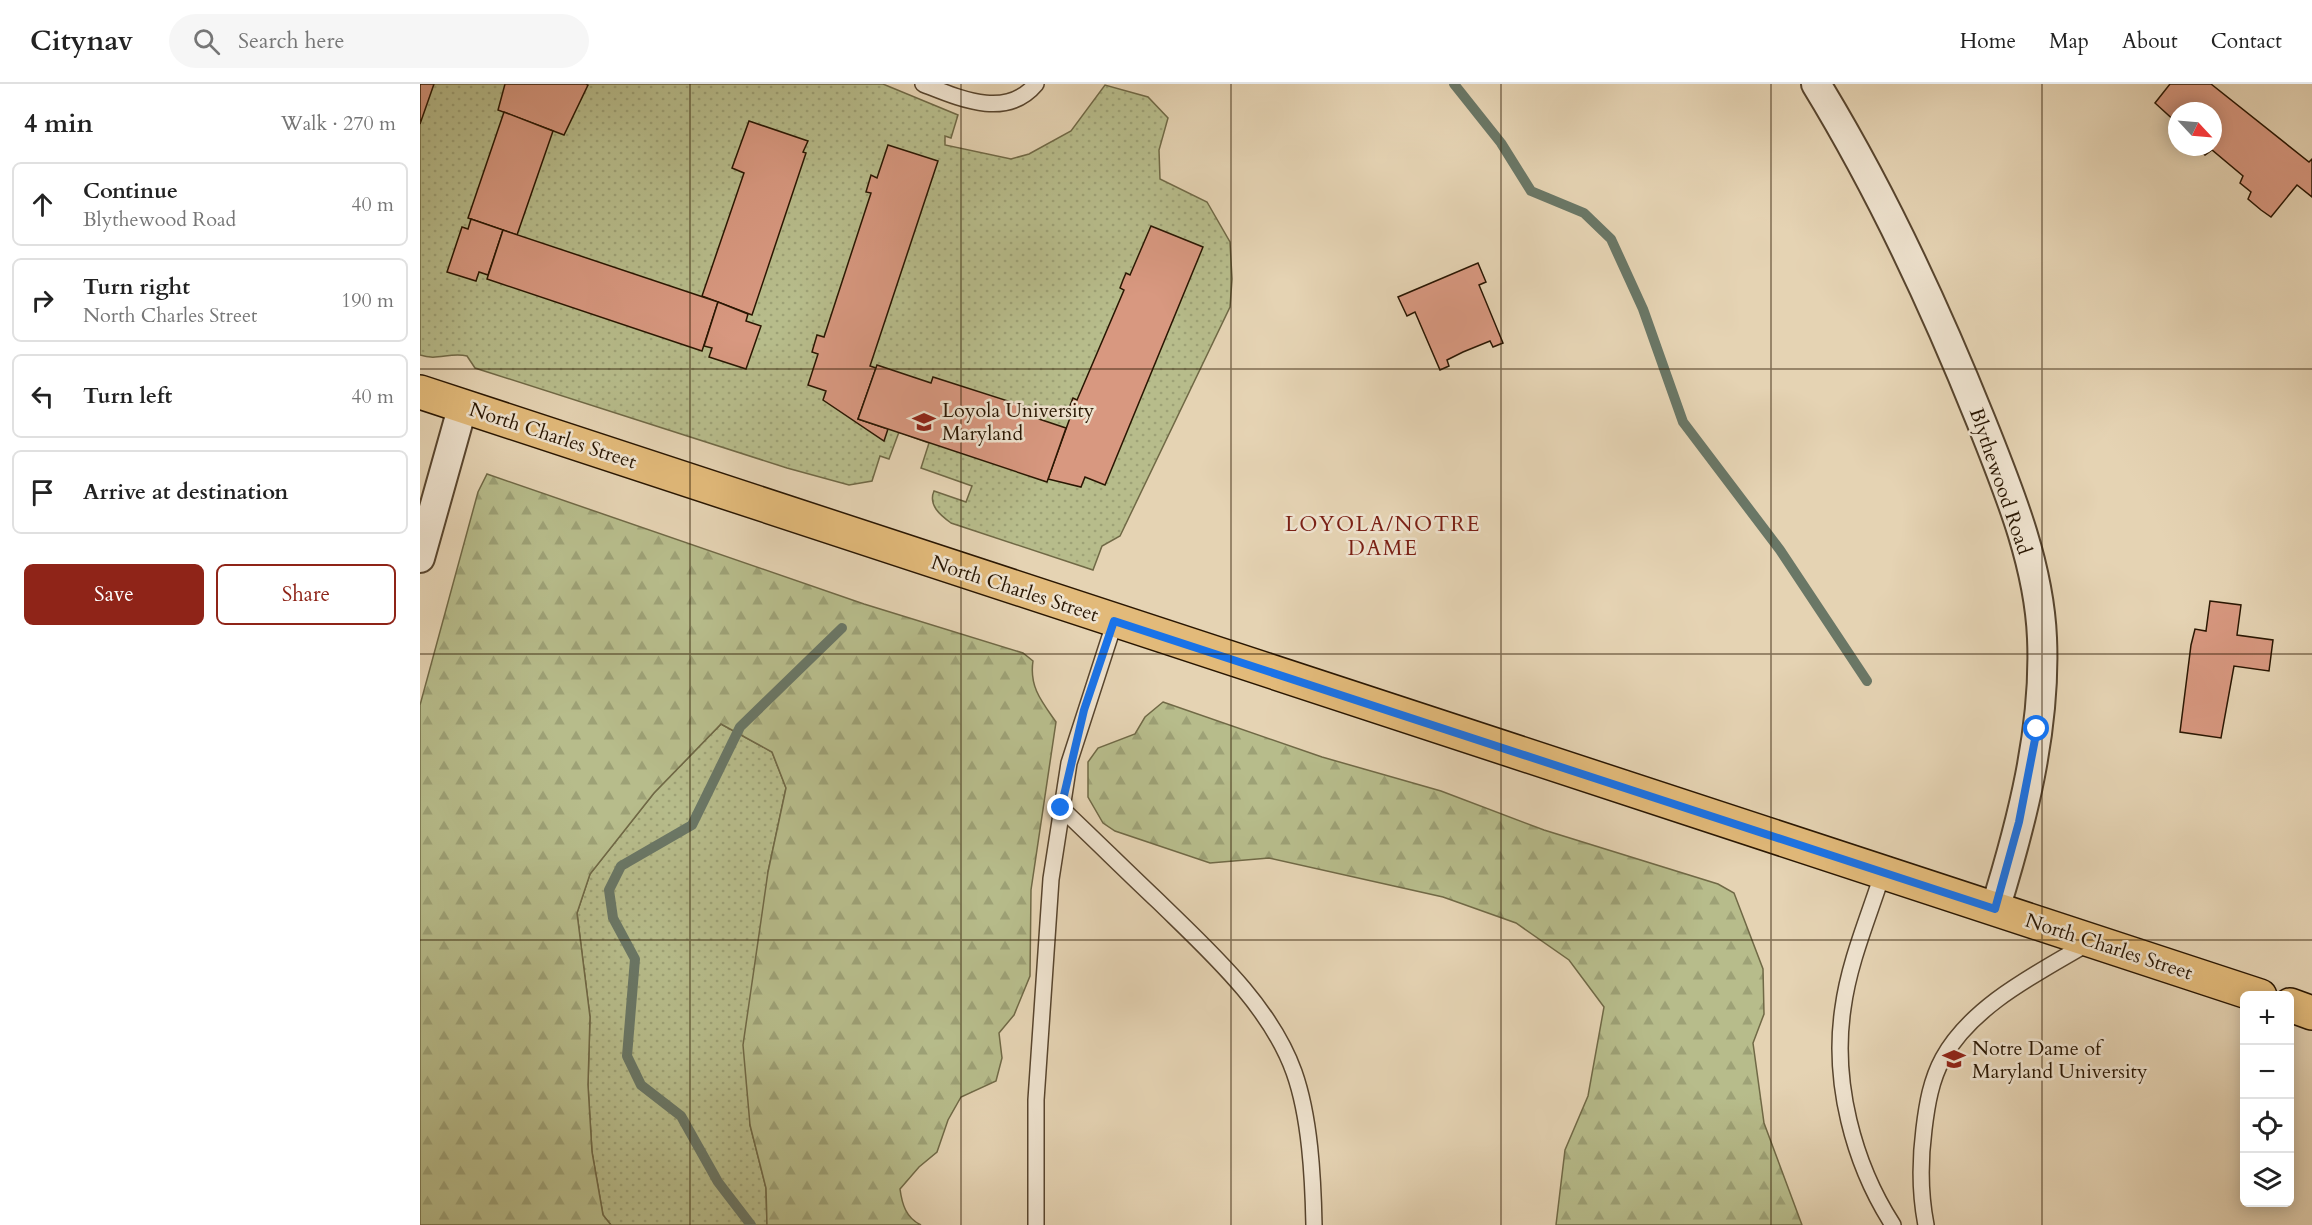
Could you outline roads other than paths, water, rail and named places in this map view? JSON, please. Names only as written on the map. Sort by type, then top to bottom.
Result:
[{"type":"main road","name":"North Charles Street","points":[[420,392],[2245,991]]},
{"type":"main road","points":[[2294,1007],[2312,1013]]},
{"type":"street","name":"Blythewood Road","points":[[1816,84],[1890,213],[1931,299],[1996,460],[2031,569],[2042,635],[2041,691],[2030,770],[2006,873],[1995,909]]},
{"type":"street","points":[[420,558],[463,405]]},
{"type":"lane","points":[[923,84],[972,101],[994,104],[1011,103],[1028,93],[1036,84]]},
{"type":"lane","points":[[1036,1225],[1036,1100],[1051,879],[1061,808],[1084,710],[1114,621]]},
{"type":"lane","points":[[1061,808],[1224,967],[1276,1036],[1294,1072],[1303,1113],[1313,1180],[1314,1225]]},
{"type":"lane","points":[[1883,872],[1843,1006],[1840,1068],[1845,1099],[1861,1161],[1893,1225]]},
{"type":"lane","points":[[1926,1225],[1921,1175],[1922,1141],[1932,1082],[1943,1059],[1955,1040],[1971,1023],[1997,1002],[2092,940]]},
{"type":"waterway","points":[[1454,84],[1501,143],[1531,191],[1584,213],[1611,239],[1643,309],[1683,422],[1780,550],[1867,681]]},
{"type":"waterway","points":[[751,1225],[718,1182],[681,1116],[641,1085],[627,1056],[635,959],[613,918],[609,890],[621,866],[692,825],[740,727],[842,628]]},
{"type":"place","name":"Loyola University Maryland","points":[[924,422]]},
{"type":"place","name":"Notre Dame of Maryland University","points":[[1954,1059]]},
{"type":"district","name":"LOYOLA/NOTRE DAME","points":[[1383,536]]}]
